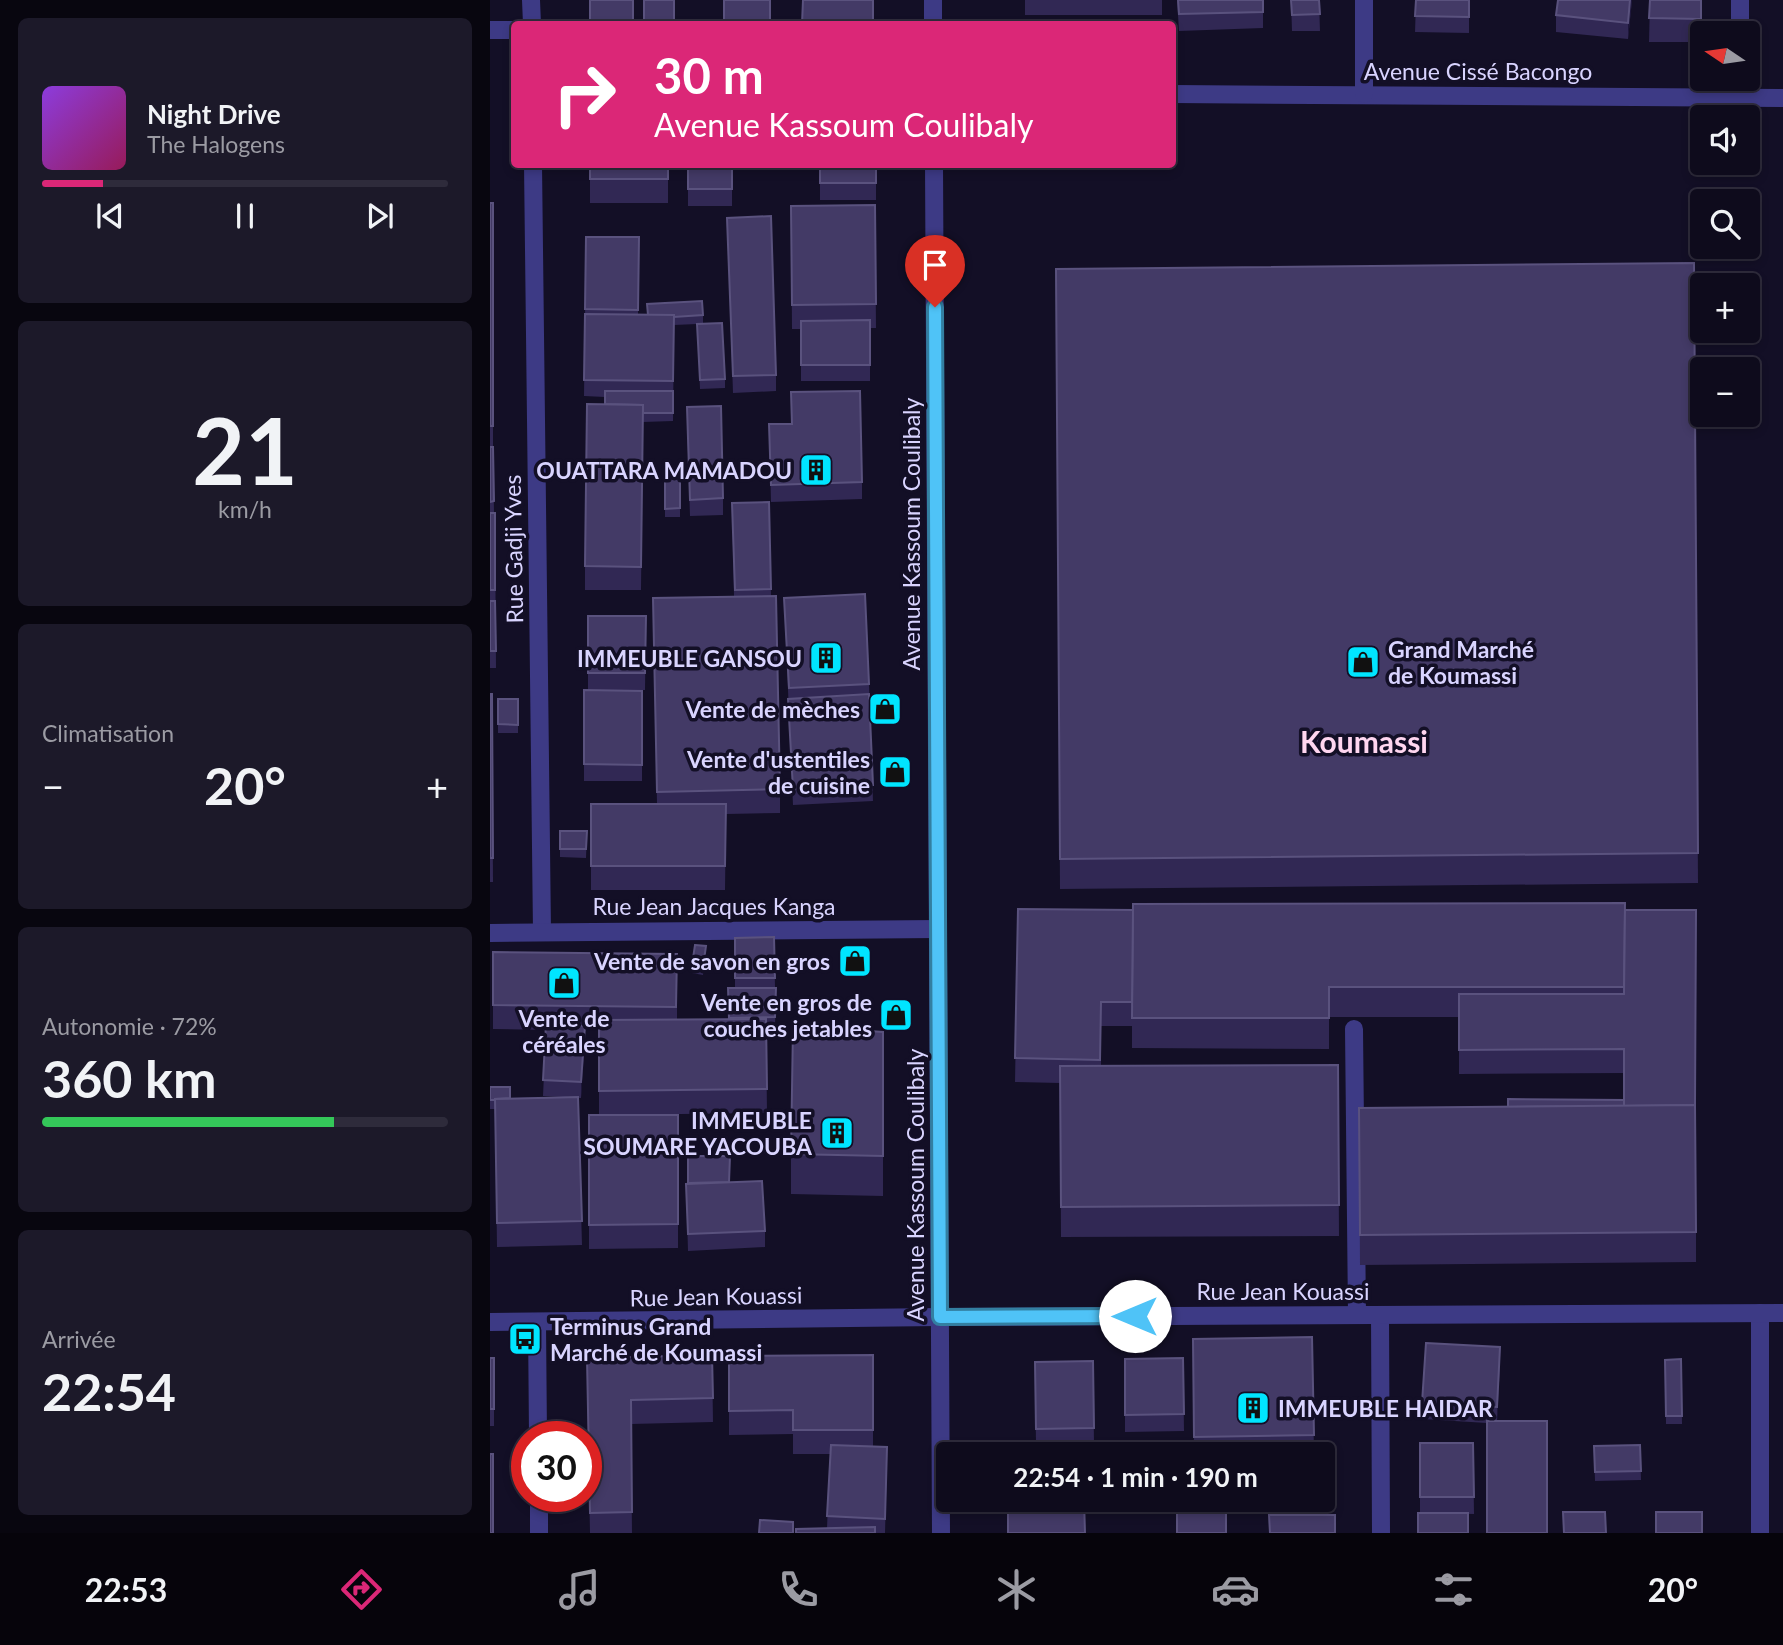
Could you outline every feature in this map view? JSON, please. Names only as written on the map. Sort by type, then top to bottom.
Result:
[{"type":"street","points":[[531,0],[532,21]]},
{"type":"street","points":[[933,0],[933,21]]},
{"type":"street","points":[[1364,0],[1364,94]]},
{"type":"street","points":[[1740,0],[1740,21]]},
{"type":"street","points":[[490,30],[511,30]]},
{"type":"street","points":[[1741,91],[1741,97]]},
{"type":"street","name":"Avenue Cissé Bacongo","points":[[1176,94],[1783,98]]},
{"type":"street","name":"Rue Gadji Yves","points":[[533,168],[542,932]]},
{"type":"street","name":"Avenue Kassoum Coulibaly","points":[[934,168],[941,1533]]},
{"type":"street","name":"Rue Jean Jacques Kanga","points":[[490,933],[938,929]]},
{"type":"street","points":[[1354,1029],[1357,1315]]},
{"type":"street","points":[[1760,1313],[1760,1533]]},
{"type":"street","name":"Rue Jean Kouassi","points":[[490,1322],[1783,1313]]},
{"type":"street","points":[[1380,1315],[1381,1533]]},
{"type":"street","points":[[537,1322],[538,1421]]},
{"type":"street","points":[[539,1512],[539,1533]]},
{"type":"building","points":[[590,0],[633,0],[633,21],[590,21]]},
{"type":"building","points":[[644,0],[674,0],[674,21],[644,21]]},
{"type":"building","points":[[724,0],[770,0],[770,21],[724,21]]},
{"type":"building","points":[[803,0],[873,0],[873,21],[802,21]]},
{"type":"building","points":[[1178,0],[1263,0],[1263,12],[1179,14]]},
{"type":"building","points":[[1291,0],[1319,0],[1320,14],[1292,15]]},
{"type":"building","points":[[1416,0],[1469,0],[1469,17],[1415,16]]},
{"type":"building","points":[[1558,0],[1630,0],[1628,23],[1556,15]]},
{"type":"building","points":[[1650,0],[1701,0],[1701,19],[1649,18]]},
{"type":"building","points":[[590,168],[668,168],[668,179],[590,179]]},
{"type":"building","points":[[688,168],[732,168],[732,189],[688,189]]},
{"type":"building","points":[[820,168],[876,168],[876,183],[820,183]]},
{"type":"building","points":[[490,203],[493,203],[493,426],[490,426]]},
{"type":"building","points":[[875,205],[876,304],[792,305],[791,206]]},
{"type":"building","points":[[771,216],[776,375],[733,376],[727,218]]},
{"type":"building","points":[[586,237],[639,237],[638,310],[585,309]]},
{"type":"building","name":"Grand Marché de Koumassi","points":[[1694,263],[1694,273],[1690,273],[1690,343],[1695,343],[1695,357],[1690,357],[1690,427],[1695,427],[1698,853],[1060,859],[1056,269]]},
{"type":"building","points":[[702,301],[703,315],[648,315],[647,304]]},
{"type":"building","points":[[585,314],[674,315],[673,381],[584,380]]},
{"type":"building","points":[[870,320],[870,365],[801,365],[801,321]]},
{"type":"building","points":[[722,323],[725,379],[700,380],[697,324]]},
{"type":"building","points":[[605,391],[673,391],[673,413],[643,413],[643,405],[605,404]]},
{"type":"building","name":"OUATTARA MAMADOU","points":[[860,391],[862,482],[771,485],[769,424],[792,424],[791,392]]},
{"type":"building","points":[[587,404],[643,405],[641,567],[585,566]]},
{"type":"building","points":[[721,406],[723,498],[690,500],[687,407]]},
{"type":"building","points":[[490,447],[493,447],[494,501],[490,502]]},
{"type":"building","points":[[665,478],[680,478],[680,508],[665,509]]},
{"type":"building","points":[[769,502],[771,589],[735,590],[732,503]]},
{"type":"building","points":[[490,513],[495,513],[495,590],[490,590]]},
{"type":"building","name":"IMMEUBLE GANSOU","points":[[865,594],[869,684],[789,688],[784,598]]},
{"type":"building","points":[[776,596],[780,789],[657,792],[653,598]]},
{"type":"building","points":[[490,601],[495,601],[496,651],[490,651]]},
{"type":"building","points":[[588,616],[646,616],[645,673],[588,673]]},
{"type":"building","points":[[584,690],[642,691],[642,765],[584,764]]},
{"type":"building","points":[[492,694],[493,858],[490,858]]},
{"type":"building","points":[[869,694],[873,785],[793,789],[788,699]]},
{"type":"building","points":[[498,699],[518,699],[518,725],[498,724]]},
{"type":"building","points":[[591,804],[726,804],[725,866],[591,866]]},
{"type":"building","points":[[560,831],[587,831],[586,849],[560,849]]},
{"type":"building","points":[[1625,903],[1624,987],[1329,987],[1329,1018],[1132,1018],[1133,904]]},
{"type":"building","points":[[1018,909],[1133,910],[1132,1002],[1101,1002],[1100,1060],[1015,1058]]},
{"type":"building","points":[[1625,910],[1696,910],[1695,1105],[1624,1106],[1624,1049],[1459,1050],[1459,994],[1624,994]]},
{"type":"building","points":[[774,937],[775,978],[735,978],[735,938]]},
{"type":"building","points":[[695,945],[706,946],[703,967],[692,965]]},
{"type":"building","points":[[493,952],[677,954],[676,1007],[493,1005]]},
{"type":"building","points":[[728,988],[776,988],[775,1017],[729,1018]]},
{"type":"building","points":[[766,1019],[767,1089],[599,1091],[599,1020]]},
{"type":"building","points":[[546,1024],[585,1026],[581,1082],[543,1080]]},
{"type":"building","name":"IMMEUBLE SOUMARE YACOUBA","points":[[793,1026],[883,1032],[883,1156],[791,1154]]},
{"type":"building","points":[[1338,1065],[1339,1205],[1061,1207],[1060,1066]]},
{"type":"building","points":[[490,1087],[510,1087],[510,1098],[490,1100]]},
{"type":"building","points":[[578,1097],[582,1221],[497,1223],[495,1099]]},
{"type":"building","points":[[1508,1099],[1624,1100],[1624,1106],[1508,1107]]},
{"type":"building","points":[[1695,1105],[1696,1232],[1360,1235],[1359,1108]]},
{"type":"building","points":[[589,1115],[678,1115],[678,1224],[589,1225]]},
{"type":"building","points":[[688,1156],[730,1156],[729,1182],[688,1183]]},
{"type":"building","points":[[762,1181],[765,1231],[688,1234],[686,1184]]},
{"type":"building","name":"IMMEUBLE HAIDAR","points":[[1312,1337],[1314,1435],[1194,1437],[1193,1339]]},
{"type":"building","points":[[1426,1343],[1500,1347],[1497,1407],[1422,1403]]},
{"type":"building","points":[[712,1355],[713,1398],[631,1400],[632,1512],[590,1513],[602,1512],[602,1421],[588,1421],[587,1358]]},
{"type":"building","points":[[873,1355],[873,1430],[793,1430],[793,1410],[729,1411],[729,1356]]},
{"type":"building","points":[[490,1358],[494,1358],[494,1409],[490,1409]]},
{"type":"building","points":[[1183,1358],[1184,1414],[1125,1415],[1125,1359]]},
{"type":"building","points":[[1681,1359],[1682,1416],[1666,1416],[1665,1360]]},
{"type":"building","points":[[1093,1361],[1094,1428],[1036,1429],[1035,1362]]},
{"type":"building","points":[[1487,1421],[1547,1421],[1547,1533],[1487,1533]]},
{"type":"building","points":[[1420,1443],[1473,1443],[1474,1497],[1420,1497]]},
{"type":"building","points":[[831,1445],[887,1447],[885,1519],[827,1516]]},
{"type":"building","points":[[1640,1445],[1641,1471],[1595,1472],[1594,1446]]},
{"type":"building","points":[[490,1454],[493,1454],[493,1533],[490,1533]]},
{"type":"building","points":[[1008,1512],[1084,1512],[1085,1533],[1008,1533]]},
{"type":"building","points":[[1177,1512],[1226,1512],[1226,1533],[1177,1533]]},
{"type":"building","points":[[1563,1512],[1605,1512],[1606,1533],[1564,1533]]},
{"type":"building","points":[[1656,1512],[1702,1512],[1702,1533],[1656,1533]]},
{"type":"building","points":[[1418,1513],[1468,1513],[1468,1533],[1418,1533]]},
{"type":"building","points":[[1269,1515],[1335,1515],[1335,1533],[1270,1533]]},
{"type":"building","points":[[760,1520],[793,1522],[793,1533],[759,1533]]},
{"type":"building","points":[[875,1527],[875,1533],[796,1533],[796,1529]]},
{"type":"place","name":"OUATTARA MAMADOU","points":[[816,470]]},
{"type":"place","name":"IMMEUBLE GANSOU","points":[[826,658]]},
{"type":"place","name":"Grand Marché de Koumassi","points":[[1363,662]]},
{"type":"place","name":"Vente de mèches","points":[[885,709]]},
{"type":"place","name":"Vente d'ustentiles de cuisine","points":[[895,772]]},
{"type":"place","name":"Vente de savon en gros","points":[[855,961]]},
{"type":"place","name":"Vente de céréales","points":[[564,983]]},
{"type":"place","name":"Vente en gros de couches jetables","points":[[896,1015]]},
{"type":"place","name":"IMMEUBLE SOUMARE YACOUBA","points":[[837,1133]]},
{"type":"place","name":"Terminus Grand Marché de Koumassi","points":[[525,1339]]},
{"type":"place","name":"IMMEUBLE HAIDAR","points":[[1253,1408]]},
{"type":"district","name":"Koumassi","points":[[1364,741]]},
{"type":"route","points":[[935,307],[940,1317],[1135,1316]]}]
